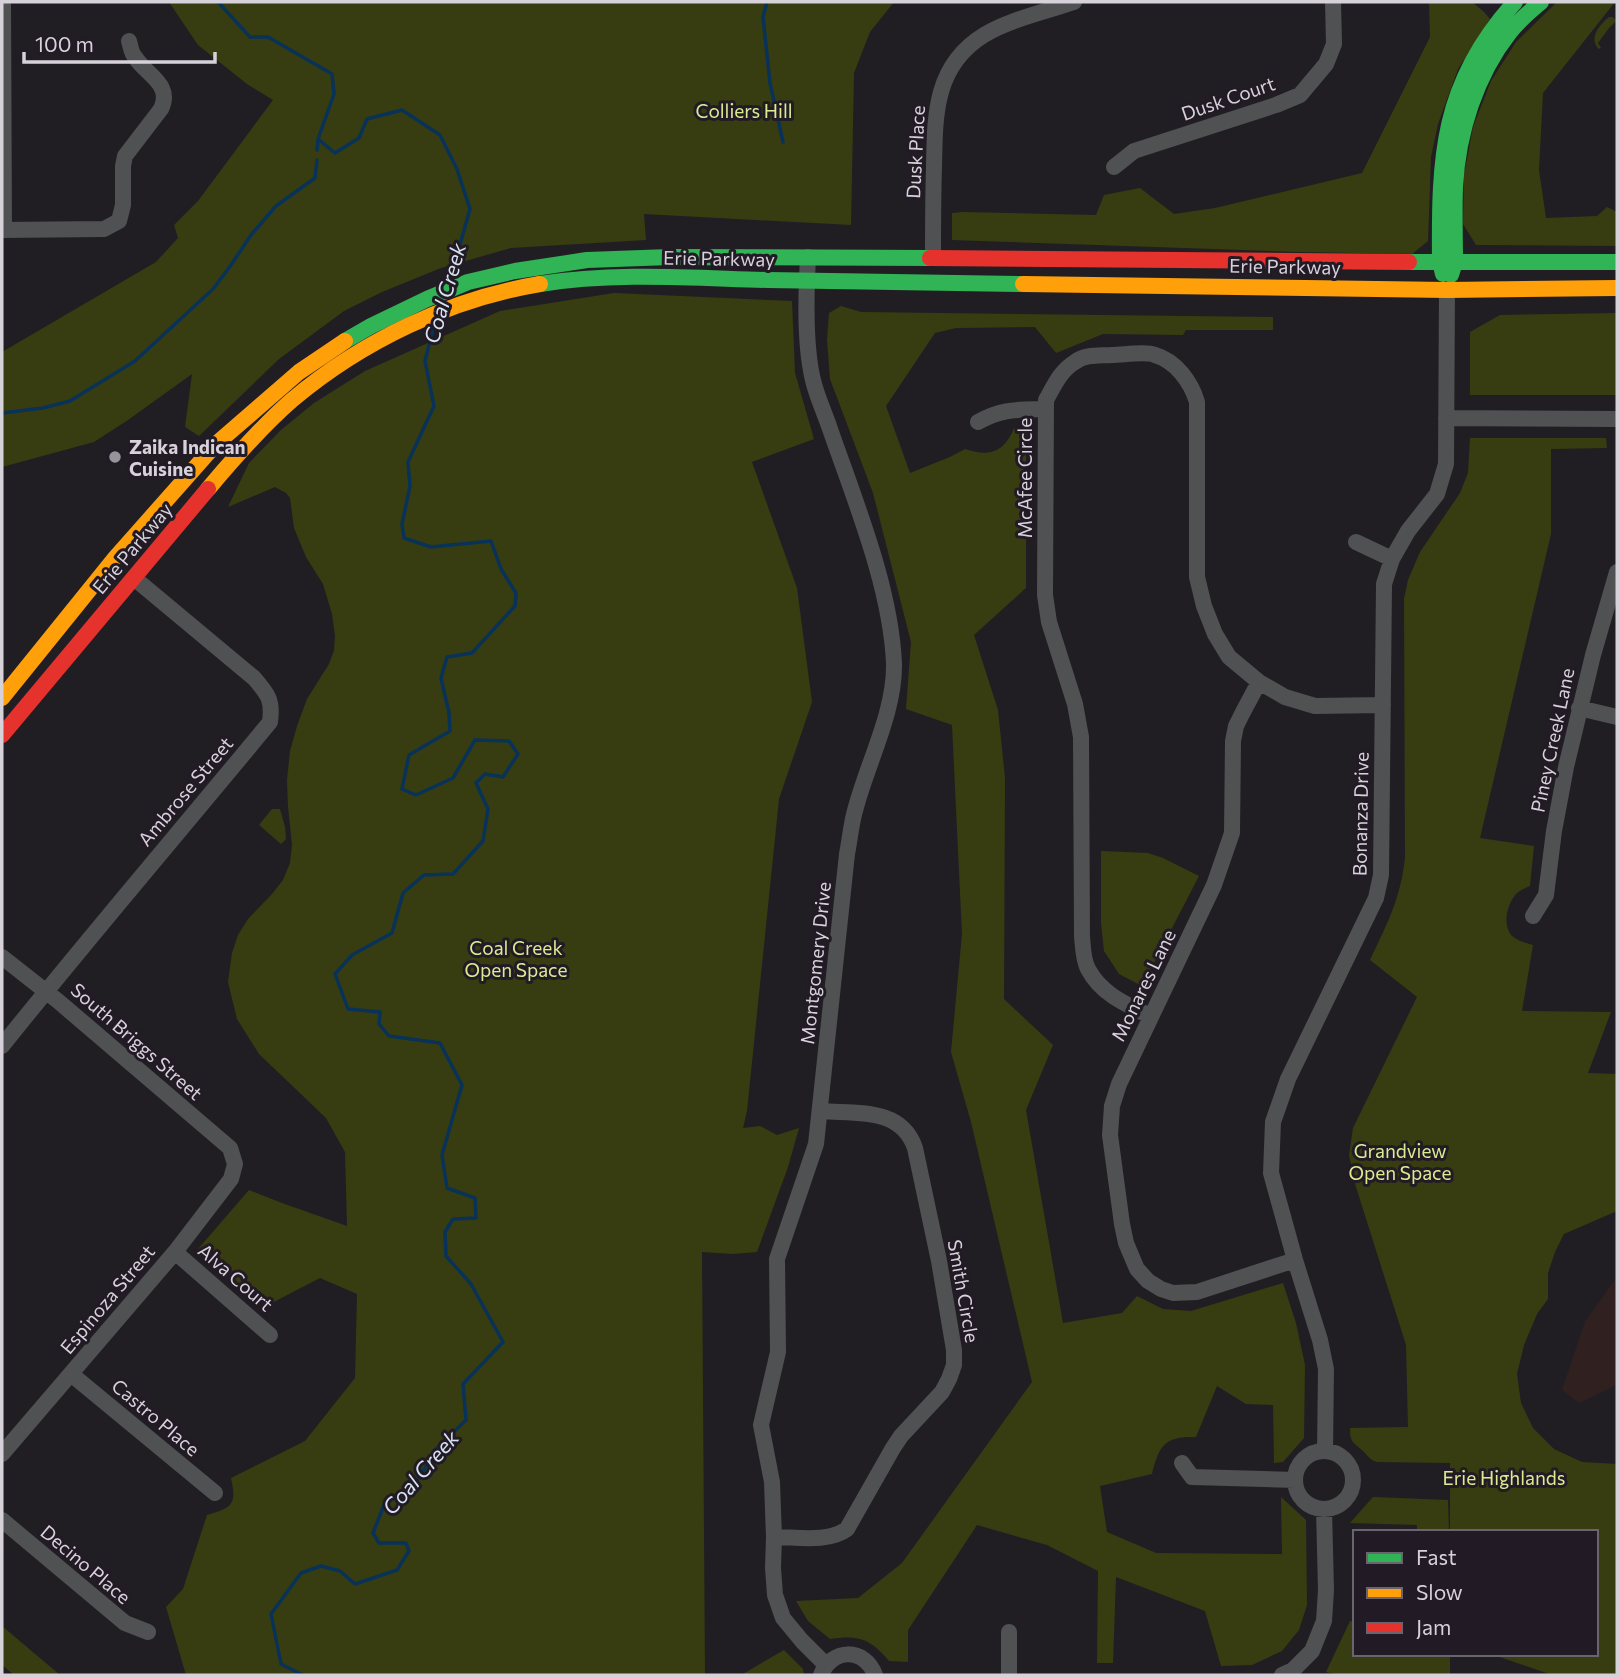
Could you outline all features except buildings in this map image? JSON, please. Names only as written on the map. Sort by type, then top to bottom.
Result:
[{"type":"main road","points":[[1447,290],[1460,144],[1469,110],[1482,75],[1495,53],[1511,30],[1541,2]]},
{"type":"main road","points":[[1448,262],[1440,185],[1444,149],[1453,109],[1468,68],[1508,4]]},
{"type":"main road","name":"Erie Parkway","points":[[2,698],[115,558],[216,444],[258,406],[339,344],[426,299],[468,282],[514,271],[587,260],[670,257],[1617,262]]},
{"type":"main road","name":"Erie Parkway","points":[[2,735],[239,452],[290,401],[368,347],[416,322],[512,289],[561,281],[624,276],[1447,290],[1617,288]]},
{"type":"street","points":[[3,2],[3,230],[104,229],[119,221],[123,205],[125,156],[164,103],[161,85],[133,55],[129,41]]},
{"type":"street","name":"Dusk Place","points":[[933,258],[937,101],[952,65],[965,49],[986,34],[1074,2]]},
{"type":"street","name":"Dusk Court","points":[[1114,167],[1134,152],[1300,95],[1326,64],[1334,44],[1333,2]]},
{"type":"street","points":[[1508,4],[1522,20]]},
{"type":"street","name":"Montgomery Drive","points":[[808,257],[808,347],[814,384],[877,572],[891,627],[894,667],[893,690],[855,809],[847,854],[821,1111],[816,1144],[777,1259],[778,1352],[761,1425],[772,1482],[775,1595],[783,1618],[824,1670]]},
{"type":"street","name":"Bonanza Drive","points":[[1325,1451],[1325,1369],[1320,1340],[1271,1173],[1273,1122],[1288,1079],[1376,898],[1381,875],[1384,584],[1392,559],[1408,531],[1437,494],[1446,464],[1447,290]]},
{"type":"street","name":"McAfee Circle","points":[[1150,1016],[1115,998],[1097,983],[1087,968],[1084,954],[1081,737],[1075,704],[1049,622],[1045,595],[1046,400],[1060,375],[1076,361],[1087,356],[1154,354],[1172,363],[1193,388],[1197,402],[1199,587],[1214,634],[1229,657],[1259,682]]},
{"type":"street","points":[[978,422],[1004,411],[1045,409]]},
{"type":"street","points":[[1446,418],[1617,419]]},
{"type":"street","points":[[1356,542],[1392,559]]},
{"type":"street","name":"Piney Creek Lane","points":[[1534,916],[1546,895],[1566,767],[1592,654],[1617,572]]},
{"type":"street","name":"Ambrose Street","points":[[2,1046],[270,722],[272,706],[267,693],[254,678],[134,578]]},
{"type":"street","points":[[1259,682],[1285,697],[1315,706],[1382,705]]},
{"type":"street","name":"Monares Lane","points":[[1259,682],[1235,733],[1232,833],[1214,885],[1119,1084],[1112,1106],[1110,1135],[1126,1243],[1137,1269],[1148,1281],[1173,1293],[1197,1292],[1295,1260]]},
{"type":"street","points":[[1579,708],[1617,717]]},
{"type":"street","name":"South Briggs Street","points":[[2,957],[230,1148],[235,1164]]},
{"type":"street","name":"Smith Circle","points":[[774,1537],[830,1537],[847,1528],[893,1448],[942,1392],[954,1365],[954,1350],[939,1261],[911,1135],[892,1119],[880,1115],[821,1111]]},
{"type":"street","name":"Espinoza Street","points":[[2,1454],[175,1252],[231,1179],[235,1164]]},
{"type":"street","name":"Alva Court","points":[[175,1252],[270,1335]]},
{"type":"street","name":"Castro Place","points":[[71,1374],[215,1493]]},
{"type":"street","points":[[1325,1451],[1342,1457],[1352,1473],[1353,1482],[1344,1501],[1335,1507],[1324,1509],[1307,1504],[1300,1497],[1294,1480],[1303,1459],[1313,1453],[1325,1451]]},
{"type":"street","points":[[1182,1463],[1192,1477],[1294,1480]]},
{"type":"street","points":[[1290,1673],[1312,1651],[1324,1621],[1324,1509]]},
{"type":"street","name":"Decino Place","points":[[2,1520],[125,1623],[148,1632]]},
{"type":"street","points":[[1009,1632],[1009,1675]]},
{"type":"street","points":[[824,1670],[833,1658],[852,1654],[869,1663],[875,1675]]},
{"type":"shaded area","points":[[1617,1277],[1617,1385],[1579,1403],[1562,1390],[1585,1322]]},
{"type":"green space","name":"Colliers Hill","points":[[169,2],[894,2],[870,32],[854,73],[851,225],[644,214],[646,240],[511,248],[441,268],[344,311],[279,359],[199,436],[185,427],[192,374],[94,442],[2,467],[2,352],[156,262],[178,238],[174,225],[198,201],[273,100],[247,84],[198,45]]},
{"type":"green space","points":[[1429,2],[1472,2],[1490,19],[1458,69],[1438,124],[1431,157],[1428,241],[1412,254],[952,240],[952,213],[1096,215],[1104,195],[1140,188],[1174,214],[1215,208],[1362,173],[1430,37]]},
{"type":"green space","points":[[1557,2],[1615,2],[1543,93],[1539,170],[1546,218],[1597,216],[1607,207],[1617,212],[1617,246],[1476,245],[1463,224],[1464,175],[1473,127],[1491,81],[1516,42]]},
{"type":"green space","points":[[1609,17],[1616,21],[1598,43],[1601,48],[1599,49],[1595,37]]},
{"type":"green space","name":"Coal Creek Open Space","points":[[614,293],[792,301],[795,373],[814,439],[752,462],[797,588],[812,702],[779,799],[747,1111],[743,1128],[760,1126],[777,1135],[799,1128],[757,1252],[702,1252],[705,1675],[186,1675],[166,1607],[183,1589],[207,1515],[231,1504],[231,1478],[305,1441],[355,1378],[357,1294],[320,1278],[266,1306],[198,1249],[249,1190],[347,1226],[345,1152],[326,1118],[259,1054],[237,1019],[228,982],[232,953],[238,935],[248,919],[283,880],[290,863],[292,845],[287,780],[290,751],[307,699],[329,664],[334,650],[332,614],[323,584],[306,557],[294,528],[290,498],[286,493],[275,487],[228,507],[249,463],[281,430],[314,403],[365,371],[500,311]]},
{"type":"green space","points":[[841,306],[861,312],[1273,317],[1273,330],[1186,330],[1183,335],[1103,334],[1056,353],[1035,327],[956,328],[935,333],[886,406],[910,473],[965,449],[981,453],[995,451],[1006,443],[1014,428],[1026,427],[1026,588],[974,635],[998,710],[1005,778],[1004,999],[1053,1045],[1026,1110],[1063,1323],[1122,1313],[1137,1296],[1163,1309],[1191,1311],[1283,1283],[1296,1323],[1305,1365],[1304,1438],[1283,1462],[1274,1463],[1273,1405],[1246,1404],[1217,1386],[1196,1437],[1177,1438],[1165,1444],[1157,1456],[1152,1474],[1100,1486],[1107,1532],[1156,1553],[1282,1554],[1281,1497],[1306,1520],[1307,1605],[1299,1630],[1282,1651],[1252,1665],[1221,1666],[1205,1611],[1116,1577],[1113,1663],[1097,1663],[1098,1571],[1047,1545],[977,1525],[908,1630],[908,1662],[889,1661],[876,1647],[863,1640],[830,1639],[808,1621],[796,1601],[858,1598],[902,1563],[1032,1382],[971,1122],[951,1052],[962,934],[952,725],[906,709],[911,642],[873,493],[830,379],[827,340],[829,313]]},
{"type":"green space","points":[[1617,313],[1617,395],[1470,395],[1470,332],[1500,315]]},
{"type":"green space","points":[[1470,438],[1606,438],[1607,448],[1551,449],[1551,534],[1480,838],[1534,846],[1530,886],[1516,894],[1507,915],[1507,926],[1512,936],[1533,945],[1522,1011],[1611,1012],[1588,1073],[1617,1074],[1617,1211],[1564,1234],[1548,1273],[1548,1299],[1537,1314],[1524,1345],[1517,1374],[1521,1403],[1533,1428],[1554,1449],[1582,1462],[1617,1464],[1617,1675],[1552,1675],[1497,1656],[1598,1656],[1598,1530],[1450,1530],[1450,1463],[1377,1462],[1353,1442],[1350,1433],[1350,1428],[1408,1427],[1406,1345],[1356,1187],[1349,1155],[1353,1128],[1417,997],[1370,960],[1397,898],[1405,857],[1404,599],[1408,580],[1420,552],[1460,493],[1468,473]]},
{"type":"green space","points":[[272,809],[280,809],[285,827],[286,839],[281,844],[259,825]]},
{"type":"green space","points":[[1101,851],[1148,853],[1199,876],[1142,986],[1119,974],[1104,951],[1101,923]]},
{"type":"green space","points":[[1373,1497],[1448,1500],[1449,1530],[1417,1530],[1417,1525],[1350,1523]]},
{"type":"green space","points":[[1350,1621],[1353,1622],[1353,1656],[1450,1656],[1450,1675],[1339,1675],[1326,1672]]},
{"type":"green space","points":[[2,1626],[60,1675],[14,1675],[2,1665]]},
{"type":"green space","points":[[784,1650],[803,1669],[804,1675],[741,1675]]},
{"type":"waterway","name":"Coal Creek","points":[[218,2],[250,37],[268,37],[332,74],[334,94],[318,139],[335,153],[359,138],[367,119],[402,110],[440,135],[457,169],[470,209],[459,248],[443,283]]},
{"type":"waterway","points":[[767,2],[763,17],[770,83],[783,142]]},
{"type":"waterway","points":[[317,150],[318,139]]},
{"type":"waterway","points":[[2,413],[43,408],[70,401],[135,361],[213,289],[251,235],[276,206],[315,178],[317,160]]},
{"type":"waterway","name":"Coal Creek","points":[[303,1675],[281,1664],[271,1614],[301,1573],[321,1566],[340,1571],[355,1584],[397,1570],[409,1551],[406,1543],[379,1543],[373,1533],[384,1505],[419,1478],[435,1450],[466,1420],[463,1384],[503,1342],[471,1284],[446,1256],[445,1232],[453,1219],[476,1218],[475,1198],[447,1188],[442,1155],[462,1085],[440,1043],[389,1036],[379,1024],[380,1012],[348,1009],[335,974],[352,955],[392,933],[403,893],[424,875],[453,874],[483,841],[488,809],[476,783],[485,774],[503,777],[518,754],[509,741],[475,740],[453,778],[416,795],[402,789],[409,755],[450,731],[441,678],[447,657],[472,653],[515,606],[516,593],[501,569],[491,541],[431,547],[404,538],[402,524],[410,486],[408,462],[434,406],[425,361],[434,325]]},
{"type":"traffic: fast","points":[[1443,274],[1440,262],[1441,189],[1449,123],[1458,92],[1472,62],[1490,32],[1515,2]]},
{"type":"traffic: fast","points":[[1451,275],[1455,262],[1457,166],[1471,105],[1478,85],[1498,49],[1517,24],[1541,2]]},
{"type":"traffic: fast","points":[[345,341],[427,299],[468,282],[515,271],[587,260],[670,257],[930,258]]},
{"type":"traffic: fast","points":[[1409,262],[1617,262]]},
{"type":"traffic: fast","points":[[540,284],[597,278],[654,277],[1023,284]]},
{"type":"traffic: slow","points":[[208,489],[248,443],[292,400],[377,341],[473,300],[540,284]]},
{"type":"traffic: slow","points":[[1023,284],[1447,290],[1617,288]]},
{"type":"traffic: slow","points":[[2,698],[115,558],[216,444],[299,372],[345,341]]},
{"type":"traffic: jam","points":[[930,258],[1409,262]]},
{"type":"traffic: jam","points":[[2,735],[208,489]]},
{"type":"place","name":"Zaika Indican Cuisine","points":[[115,457]]},
{"type":"park label","name":"Grandview Open Space","points":[[1400,1161]]},
{"type":"park label","name":"Erie Highlands","points":[[1504,1477]]}]
